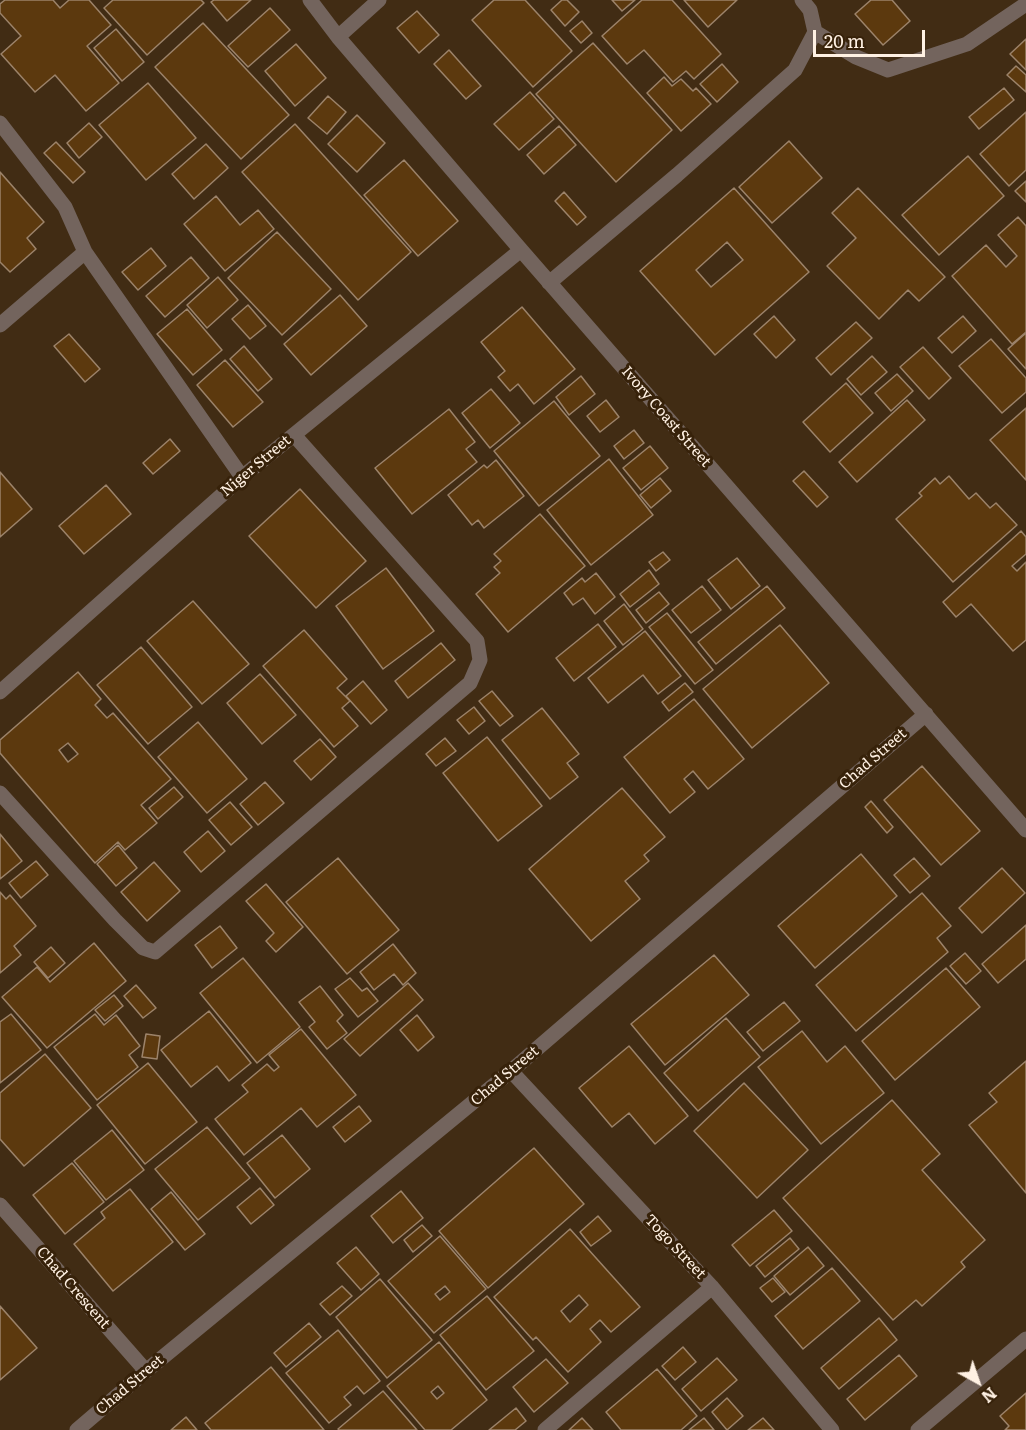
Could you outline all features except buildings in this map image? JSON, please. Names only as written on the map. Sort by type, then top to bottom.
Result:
[{"type":"street","name":"Ivory Coast Street","points":[[310,0],[338,37],[549,283],[1026,830]]},
{"type":"street","points":[[338,37],[379,0]]},
{"type":"street","points":[[549,283],[677,175],[795,70],[815,32],[810,10],[802,0]]},
{"type":"street","points":[[815,32],[856,57],[888,70],[967,44],[1026,4]]},
{"type":"street","points":[[0,123],[65,207],[85,252],[242,477]]},
{"type":"street","name":"Niger Street","points":[[0,692],[242,477],[521,250]]},
{"type":"street","points":[[0,325],[85,252]]},
{"type":"street","points":[[0,793],[115,920],[143,948],[155,952],[470,683],[480,660],[477,641],[294,435]]},
{"type":"street","name":"Chad Street","points":[[77,1430],[511,1071],[926,714]]},
{"type":"street","name":"Togo Street","points":[[511,1071],[712,1287],[832,1430]]},
{"type":"street","name":"Chad Crescent","points":[[0,1205],[146,1371]]},
{"type":"street","points":[[545,1430],[712,1287]]},
{"type":"street","points":[[918,1430],[1026,1339]]}]
